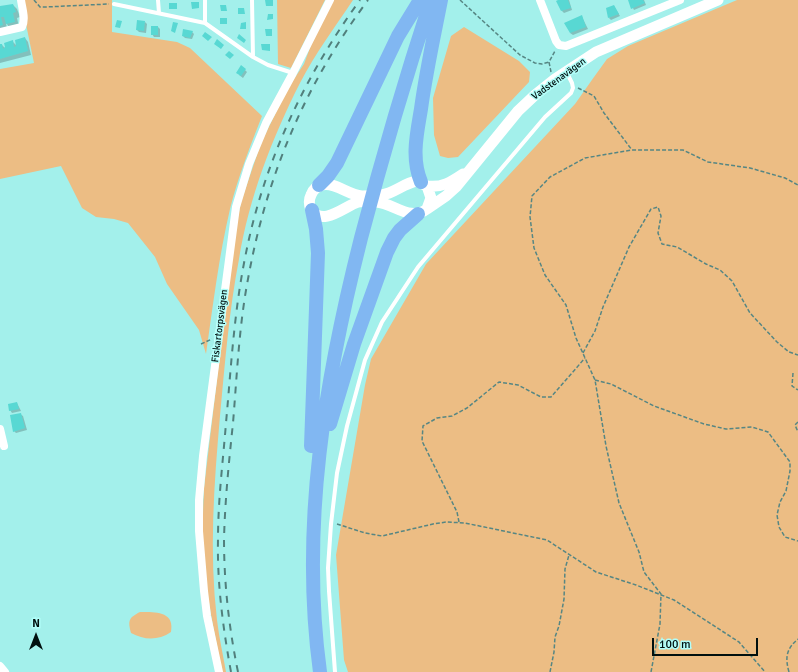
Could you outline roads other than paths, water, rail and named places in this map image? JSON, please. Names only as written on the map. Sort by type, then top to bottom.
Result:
[{"type":"highway","points":[[310,672],[306,623],[304,551],[306,491],[311,446],[327,346],[421,0]]},
{"type":"highway","points":[[319,186],[337,163],[398,36],[421,0]]},
{"type":"highway","points":[[373,174],[431,0]]},
{"type":"highway","points":[[424,184],[415,162],[416,145],[426,74],[441,0]]},
{"type":"highway","points":[[311,446],[318,253],[312,210]]},
{"type":"highway","points":[[317,469],[354,344],[387,252],[400,230],[423,211]]},
{"type":"highway","points":[[320,672],[315,630],[313,551],[317,469],[324,412],[334,355],[351,277],[359,230]]},
{"type":"main road","name":"Vadstenavägen","points":[[423,211],[446,196],[456,187],[518,111],[535,95],[567,74],[596,52],[718,0]]},
{"type":"main road","name":"Vadstenavägen","points":[[319,186],[331,184],[356,195],[371,196],[387,194],[412,182],[435,187],[444,185],[471,169]]},
{"type":"main road","points":[[319,186],[312,193],[310,205],[316,214],[326,216],[332,215],[353,204],[370,201],[381,202],[406,213],[423,211],[431,198],[424,184]]},
{"type":"street","points":[[0,32],[22,27],[24,18],[20,0]]},
{"type":"street","name":"Fiskartorpsvägen","points":[[219,672],[207,616],[204,592],[199,538],[199,500],[203,456],[236,207],[249,164],[266,123],[330,0]]},
{"type":"street","name":"Vadstenavägen","points":[[540,0],[556,41],[559,45],[566,46],[572,45],[680,0]]},
{"type":"street","points":[[0,429],[4,446]]},
{"type":"street","points":[[0,666],[5,672]]},
{"type":"lane","points":[[158,0],[159,13]]},
{"type":"lane","points":[[205,0],[205,23]]},
{"type":"lane","points":[[252,0],[253,57]]},
{"type":"lane","points":[[114,4],[205,23],[253,57],[268,65],[293,73]]},
{"type":"lane","points":[[335,672],[328,568],[331,524],[337,473],[356,390],[365,360],[382,322],[418,267],[545,117],[568,96],[573,88],[567,74]]},
{"type":"railway","points":[[231,672],[223,622],[220,589],[218,524],[233,340],[245,258],[263,189],[288,123],[321,60],[360,0]]},
{"type":"railway","points":[[238,672],[228,606],[224,539],[226,495],[242,315],[248,279],[256,240],[266,203],[292,132],[307,98],[325,65],[368,0]]}]
